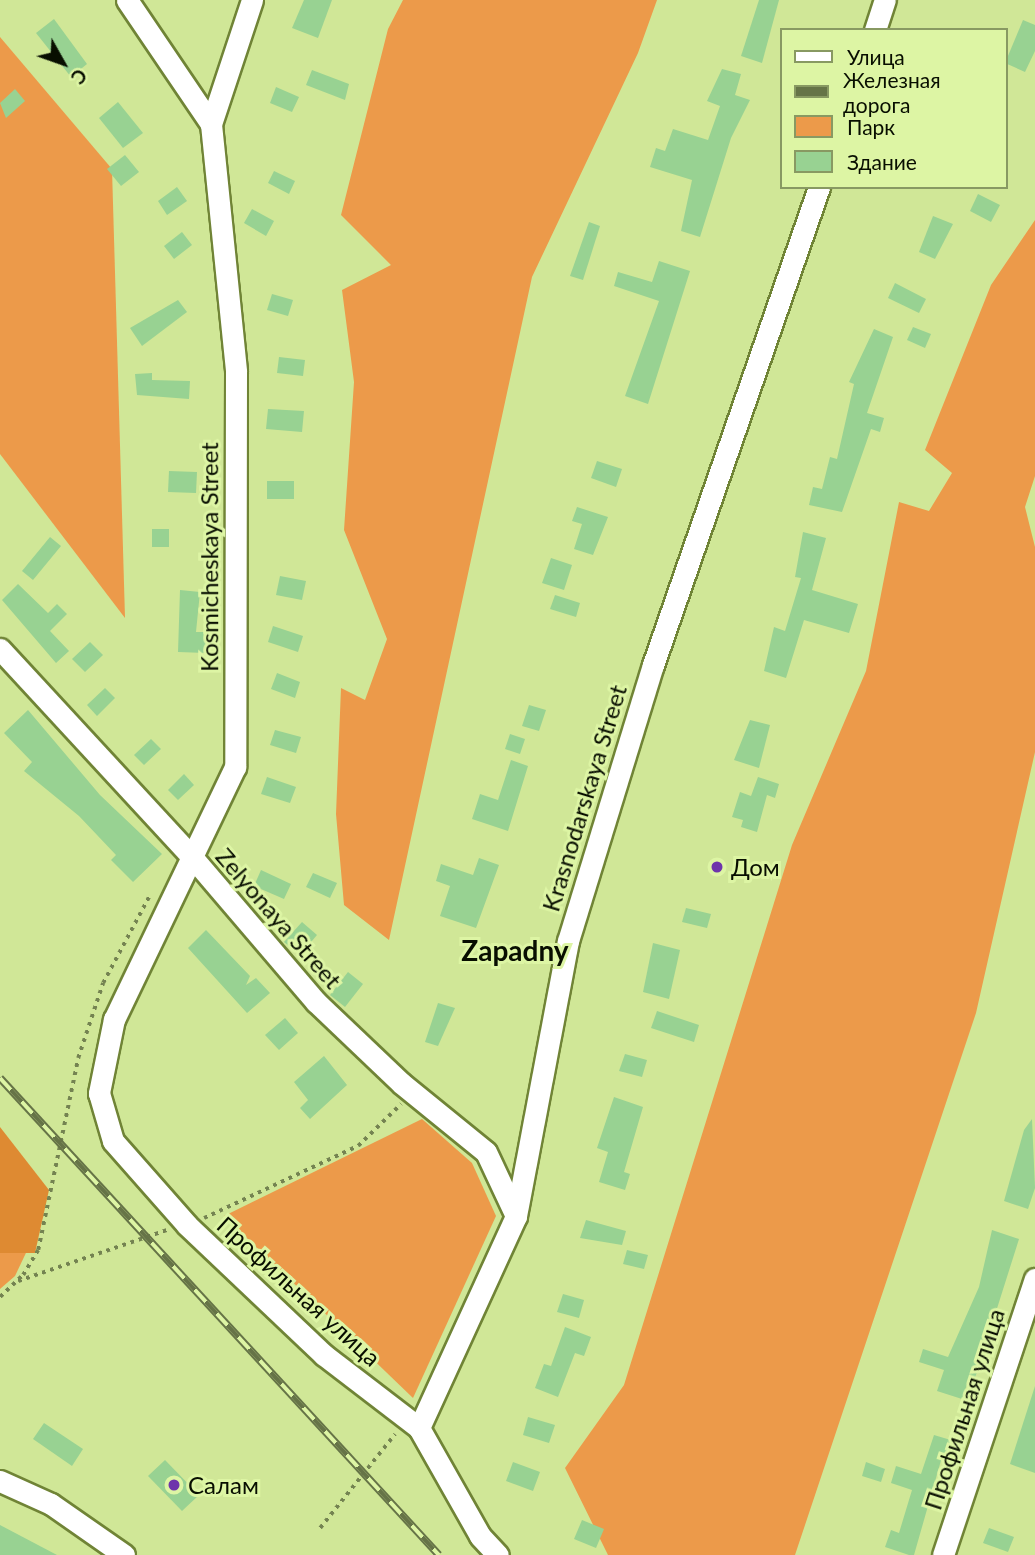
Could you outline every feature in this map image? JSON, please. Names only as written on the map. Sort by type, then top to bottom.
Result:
[{"type":"street","points":[[127,0],[211,124]]},
{"type":"street","name":"Kosmicheskaya Street","points":[[99,1093],[114,1019],[235,767],[236,372],[211,124],[252,0]]},
{"type":"street","points":[[876,28],[886,0]]},
{"type":"street","name":"Krasnodarskaya Street","points":[[413,1422],[516,1216],[568,941],[653,665],[818,189]]},
{"type":"street","name":"Zelyonaya Street","points":[[0,649],[192,858],[316,1002],[413,1092],[486,1152],[516,1216]]},
{"type":"street","name":"Профильная улица","points":[[99,1093],[113,1141],[187,1225],[324,1355],[413,1422],[480,1536],[498,1555]]},
{"type":"street","name":"Профильная улица","points":[[943,1555],[1035,1279]]},
{"type":"street","points":[[0,1481],[51,1504],[116,1552]]},
{"type":"path","points":[[16,1282],[187,1225],[358,1146],[413,1092]]},
{"type":"path","points":[[320,1528],[413,1422]]},
{"type":"green space","points":[[403,0],[657,0],[638,53],[532,277],[389,940],[344,905],[336,814],[341,688],[365,700],[387,639],[344,530],[354,382],[342,290],[391,265],[341,215],[388,29]]},
{"type":"green space","points":[[0,37],[112,169],[125,618],[0,454]]},
{"type":"green space","points":[[1035,220],[1035,476],[1025,507],[1035,547],[1035,752],[976,1013],[795,1555],[608,1555],[565,1468],[624,1385],[792,845],[866,671],[899,502],[929,511],[952,473],[925,450],[991,285]]},
{"type":"green space","points":[[422,1119],[472,1163],[496,1216],[413,1398],[224,1216]]},
{"type":"green space","points":[[0,1154],[44,1215],[15,1276],[0,1289]]},
{"type":"shaded area","points":[[0,1127],[49,1190],[35,1253],[0,1253]]},
{"type":"building","points":[[304,0],[332,0],[318,38],[292,28]]},
{"type":"building","points":[[759,0],[779,0],[762,63],[741,56]]},
{"type":"building","points":[[54,19],[87,64],[71,77],[36,33]]},
{"type":"building","points":[[1023,20],[1035,25],[1035,51],[1025,72],[1007,64]]},
{"type":"building","points":[[722,69],[741,74],[735,95],[750,100],[731,138],[700,237],[681,231],[692,180],[650,167],[656,148],[665,151],[673,129],[708,140],[720,106],[707,101]]},
{"type":"building","points":[[312,70],[349,84],[345,100],[306,85]]},
{"type":"building","points":[[276,87],[299,97],[292,112],[270,103]]},
{"type":"building","points":[[15,89],[25,101],[6,118],[0,103]]},
{"type":"building","points":[[118,102],[143,133],[123,148],[99,118]]},
{"type":"building","points":[[125,155],[139,172],[121,186],[107,169]]},
{"type":"building","points":[[274,171],[295,181],[289,194],[268,183]]},
{"type":"building","points":[[177,187],[187,201],[167,215],[158,201]]},
{"type":"building","points":[[978,194],[1000,205],[991,222],[970,211]]},
{"type":"building","points":[[252,209],[274,221],[266,236],[244,223]]},
{"type":"building","points":[[933,216],[953,224],[935,259],[919,252]]},
{"type":"building","points":[[589,222],[600,226],[583,280],[570,276]]},
{"type":"building","points":[[182,232],[192,245],[174,259],[164,246]]},
{"type":"building","points":[[659,261],[690,271],[648,404],[625,396],[659,301],[614,286],[618,272],[652,282]]},
{"type":"building","points":[[895,283],[926,299],[919,313],[888,298]]},
{"type":"building","points":[[272,294],[293,300],[288,316],[267,310]]},
{"type":"building","points":[[178,300],[187,312],[142,346],[130,328]]},
{"type":"building","points":[[913,327],[931,334],[925,348],[907,340]]},
{"type":"building","points":[[874,329],[893,337],[867,413],[884,418],[880,432],[871,429],[842,512],[809,505],[813,487],[822,489],[830,457],[837,459],[854,384],[849,382]]},
{"type":"building","points":[[279,357],[305,360],[303,376],[277,373]]},
{"type":"building","points":[[152,373],[152,380],[190,381],[189,399],[137,395],[135,374]]},
{"type":"building","points":[[268,409],[304,411],[302,432],[266,429]]},
{"type":"building","points":[[597,461],[622,469],[616,487],[591,478]]},
{"type":"building","points":[[169,471],[197,472],[196,493],[168,492]]},
{"type":"building","points":[[267,481],[294,481],[294,499],[267,499]]},
{"type":"building","points":[[577,507],[608,517],[593,555],[574,549],[582,524],[572,521]]},
{"type":"building","points":[[152,529],[169,529],[169,547],[152,547]]},
{"type":"building","points":[[803,532],[826,538],[812,590],[858,604],[849,633],[804,620],[786,678],[764,671],[774,627],[785,631],[801,578],[795,577]]},
{"type":"building","points":[[50,537],[61,546],[33,580],[22,571]]},
{"type":"building","points":[[551,558],[572,565],[564,590],[542,583]]},
{"type":"building","points":[[280,576],[306,581],[302,600],[276,595]]},
{"type":"building","points":[[18,584],[48,613],[57,604],[67,614],[50,631],[69,651],[56,663],[2,600]]},
{"type":"building","points":[[180,590],[200,592],[196,632],[206,632],[206,653],[178,652]]},
{"type":"building","points":[[555,595],[580,603],[576,617],[550,609]]},
{"type":"building","points":[[273,626],[303,636],[298,652],[268,642]]},
{"type":"building","points":[[90,642],[103,655],[85,672],[72,659]]},
{"type":"building","points":[[277,673],[300,682],[295,698],[271,689]]},
{"type":"building","points":[[105,688],[115,698],[97,716],[87,705]]},
{"type":"building","points":[[529,705],[546,710],[539,731],[522,726]]},
{"type":"building","points":[[28,710],[100,795],[162,854],[133,882],[111,860],[116,855],[79,816],[24,771],[32,762],[4,733]]},
{"type":"building","points":[[750,720],[770,725],[759,768],[734,760]]},
{"type":"building","points":[[275,730],[301,737],[296,753],[270,745]]},
{"type":"building","points":[[510,734],[525,739],[520,754],[505,749]]},
{"type":"building","points":[[151,739],[161,749],[144,765],[134,755]]},
{"type":"building","points":[[511,760],[528,766],[508,831],[472,819],[480,794],[498,800]]},
{"type":"building","points":[[184,774],[194,785],[178,800],[168,790]]},
{"type":"building","points":[[267,777],[296,787],[290,803],[261,794]]},
{"type":"building","points":[[758,777],[779,784],[775,798],[767,795],[757,832],[741,827],[743,820],[732,817],[740,792],[751,796]]},
{"type":"building","points":[[479,858],[499,865],[476,928],[440,916],[450,886],[436,881],[441,864],[473,875]]},
{"type":"building","points":[[261,870],[291,884],[284,899],[254,886]]},
{"type":"building","points":[[313,873],[337,883],[330,898],[306,887]]},
{"type":"building","points":[[686,908],[711,914],[707,928],[682,922]]},
{"type":"building","points":[[302,922],[317,935],[300,955],[284,942]]},
{"type":"building","points":[[206,930],[250,976],[246,985],[256,978],[270,993],[247,1013],[188,948]]},
{"type":"building","points":[[653,943],[680,950],[669,999],[643,992]]},
{"type":"building","points":[[348,972],[363,984],[345,1007],[330,995]]},
{"type":"building","points":[[438,1003],[455,1008],[438,1046],[425,1042]]},
{"type":"building","points":[[657,1011],[699,1025],[694,1042],[651,1028]]},
{"type":"building","points":[[285,1018],[298,1033],[279,1050],[265,1035]]},
{"type":"building","points":[[625,1054],[647,1060],[642,1077],[619,1071]]},
{"type":"building","points":[[324,1056],[347,1085],[310,1119],[300,1108],[308,1100],[294,1082]]},
{"type":"building","points":[[614,1097],[643,1107],[624,1172],[630,1174],[625,1190],[599,1182],[608,1152],[597,1148]]},
{"type":"building","points":[[1032,1119],[1035,1188],[1028,1209],[1004,1201],[1024,1130]]},
{"type":"building","points":[[586,1220],[626,1231],[622,1245],[580,1238]]},
{"type":"building","points":[[992,1230],[1019,1239],[975,1378],[970,1376],[962,1399],[937,1391],[944,1370],[919,1362],[923,1349],[948,1357],[979,1287]]},
{"type":"building","points":[[627,1250],[648,1255],[644,1269],[623,1264]]},
{"type":"building","points":[[563,1294],[584,1300],[579,1318],[557,1312]]},
{"type":"building","points":[[565,1327],[591,1337],[584,1356],[575,1353],[558,1397],[535,1388],[544,1364],[551,1366]]},
{"type":"building","points":[[1035,1386],[1035,1473],[1010,1464]]},
{"type":"building","points":[[528,1417],[555,1425],[549,1443],[523,1435]]},
{"type":"building","points":[[44,1423],[83,1449],[72,1466],[33,1439]]},
{"type":"building","points":[[934,1435],[954,1441],[948,1459],[942,1457],[914,1555],[909,1555],[885,1547],[891,1530],[899,1533],[912,1490],[891,1483],[896,1466],[921,1474]]},
{"type":"building","name":"Салам","points":[[165,1460],[199,1495],[182,1511],[148,1476]]},
{"type":"building","points":[[513,1462],[540,1472],[533,1491],[506,1481]]},
{"type":"building","points":[[866,1462],[885,1469],[881,1482],[862,1476]]},
{"type":"building","points":[[582,1520],[604,1529],[596,1548],[574,1539]]},
{"type":"building","points":[[0,1525],[57,1555],[0,1555]]},
{"type":"building","points":[[989,1528],[1014,1537],[1008,1552],[983,1543]]},
{"type":"railway","points":[[0,1078],[439,1555]]},
{"type":"place","name":"Дом","points":[[717,867]]},
{"type":"place","name":"Салам","points":[[174,1485]]},
{"type":"district","name":"Zapadny","points":[[515,950]]}]
